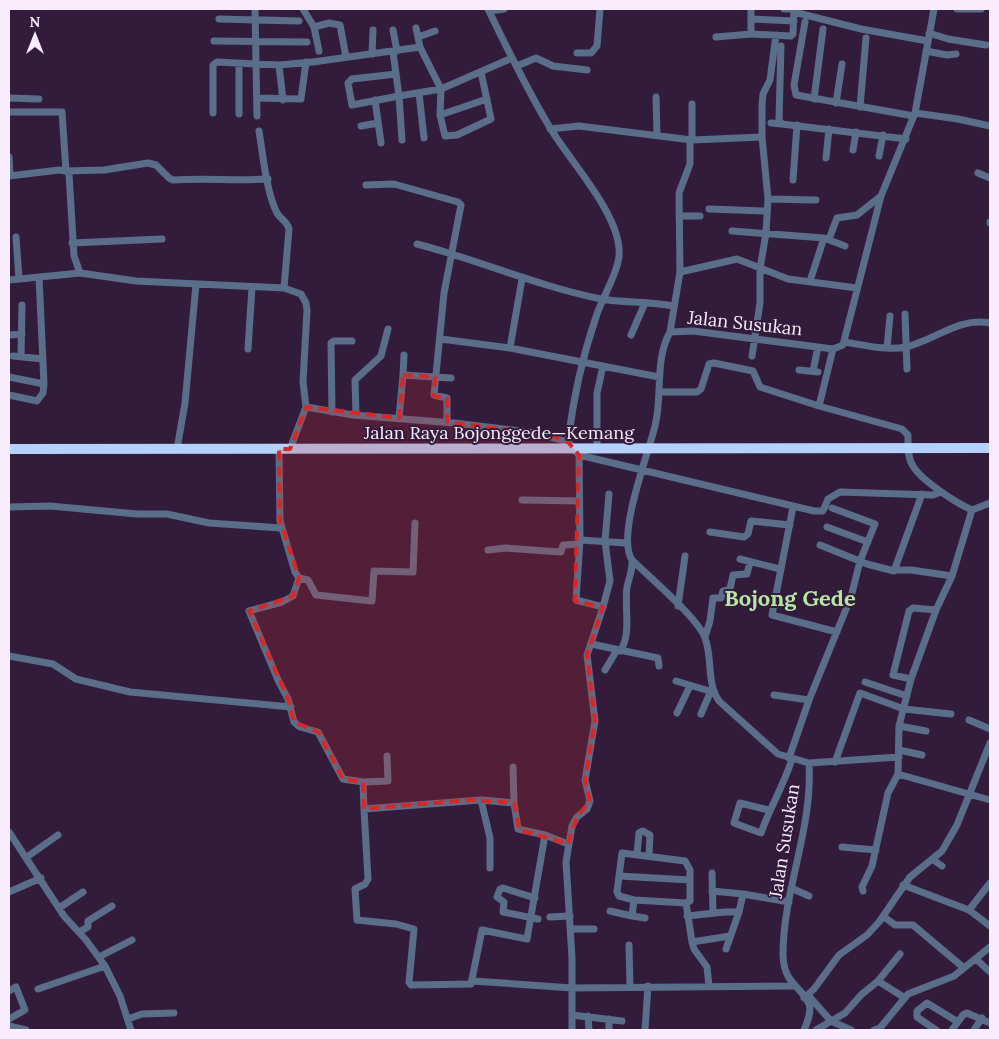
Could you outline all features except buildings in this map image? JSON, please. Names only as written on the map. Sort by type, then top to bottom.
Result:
[{"type":"highway","name":"Jalan Raya Bojonggede—Kemang","points":[[9,450],[990,448]]},
{"type":"street","points":[[254,9],[258,98],[257,116]]},
{"type":"street","points":[[303,9],[314,27],[319,51]]},
{"type":"street","points":[[504,9],[488,10],[550,129],[584,176],[616,232],[619,256],[617,267],[602,299],[583,362],[573,448],[579,501],[576,600],[603,607]]},
{"type":"street","points":[[577,53],[591,53],[596,46],[600,9]]},
{"type":"street","points":[[750,34],[751,9]]},
{"type":"street","points":[[784,9],[861,28],[928,41]]},
{"type":"street","points":[[819,406],[833,349],[841,346],[844,342],[881,196],[915,114],[934,9]]},
{"type":"street","points":[[956,9],[981,9]]},
{"type":"street","points":[[716,37],[750,34],[792,35],[794,10]]},
{"type":"street","points":[[219,19],[299,21]]},
{"type":"street","points":[[751,19],[794,21]]},
{"type":"street","points":[[805,22],[794,85],[796,95],[860,107],[958,118],[990,126]]},
{"type":"street","points":[[314,27],[335,23],[340,25],[346,57]]},
{"type":"street","points":[[416,28],[420,47],[441,89],[440,115],[445,136],[457,135],[491,119],[482,72]]},
{"type":"street","points":[[814,99],[823,29]]},
{"type":"street","points":[[372,54],[373,30]]},
{"type":"street","points":[[393,30],[402,140]]},
{"type":"street","points":[[418,37],[435,31]]},
{"type":"street","points":[[930,33],[948,39],[986,45]]},
{"type":"street","points":[[752,356],[760,303],[760,269],[766,233],[768,199],[762,137],[763,94],[770,80],[776,35]]},
{"type":"street","points":[[860,107],[866,38]]},
{"type":"street","points":[[214,41],[307,42]]},
{"type":"street","points":[[781,46],[780,120],[782,124]]},
{"type":"street","points":[[213,113],[213,65],[217,62],[279,65],[420,47]]},
{"type":"street","points":[[926,50],[947,56],[956,54]]},
{"type":"street","points":[[396,74],[349,81],[352,105],[441,89],[512,58]]},
{"type":"street","points":[[517,66],[536,58],[553,66],[587,70]]},
{"type":"street","points":[[258,98],[282,100],[302,97],[306,62]]},
{"type":"street","points":[[239,64],[240,114]]},
{"type":"street","points":[[836,103],[842,64]]},
{"type":"street","points":[[279,65],[282,100]]},
{"type":"street","points":[[419,93],[424,138]]},
{"type":"street","points":[[656,97],[657,134]]},
{"type":"street","points":[[9,98],[39,99]]},
{"type":"street","points":[[440,115],[487,98]]},
{"type":"street","points":[[375,100],[381,143]]},
{"type":"street","points":[[670,332],[680,272],[679,193],[690,164],[692,104]]},
{"type":"street","points":[[9,112],[62,112],[66,171],[70,180],[72,243],[75,263],[80,273]]},
{"type":"street","points":[[360,126],[378,123]]},
{"type":"street","points":[[771,123],[906,139]]},
{"type":"street","points":[[793,180],[797,125]]},
{"type":"street","points":[[550,129],[579,126],[657,134],[691,140],[762,137]]},
{"type":"street","points":[[826,158],[829,129]]},
{"type":"street","points":[[259,131],[261,152],[276,212],[288,223],[284,288]]},
{"type":"street","points":[[854,150],[856,132]]},
{"type":"street","points":[[879,156],[883,135]]},
{"type":"street","points":[[9,157],[10,176],[42,171],[104,170],[148,163],[156,165],[173,180],[210,178],[223,182],[268,179]]},
{"type":"street","points":[[978,173],[990,178]]},
{"type":"street","points":[[366,185],[394,184],[460,203],[461,212],[444,293],[441,339],[435,377],[434,394],[447,398],[447,422]]},
{"type":"street","points":[[810,281],[826,238],[837,218],[857,215],[881,196]]},
{"type":"street","points":[[768,199],[816,200]]},
{"type":"street","points":[[709,209],[767,211]]},
{"type":"street","points":[[679,216],[700,216]]},
{"type":"street","points":[[732,231],[826,238],[845,246]]},
{"type":"street","points":[[16,237],[19,279]]},
{"type":"street","points":[[72,243],[162,239]]},
{"type":"street","points":[[417,244],[451,253],[522,279],[602,299],[673,306]]},
{"type":"street","points":[[680,272],[729,260],[749,263],[794,281],[810,281],[857,288]]},
{"type":"street","points":[[9,280],[80,273],[136,281],[284,288],[301,294],[306,303],[303,382],[306,407],[284,449],[281,528],[292,565],[299,578],[293,596],[282,602],[249,611],[291,707],[296,725],[315,730],[319,734],[340,777],[363,782],[388,781],[387,756]]},
{"type":"street","points":[[9,395],[36,401],[43,393],[44,359],[39,277]]},
{"type":"street","points":[[510,348],[522,279]]},
{"type":"street","points":[[177,449],[186,403],[196,284]]},
{"type":"street","points":[[248,349],[252,287]]},
{"type":"street","points":[[631,335],[645,303]]},
{"type":"street","points":[[22,305],[22,356]]},
{"type":"street","points":[[905,314],[907,369]]},
{"type":"street","points":[[887,348],[890,316]]},
{"type":"street","points":[[844,342],[887,348],[906,347],[947,330],[979,321],[990,323]]},
{"type":"street","points":[[356,415],[355,380],[380,356],[388,329]]},
{"type":"street","name":"Jalan Susukan","points":[[626,543],[641,471],[655,425],[662,352],[670,332],[693,332],[833,349]]},
{"type":"street","points":[[9,335],[22,334]]},
{"type":"street","points":[[441,339],[510,348],[659,376]]},
{"type":"street","points":[[332,412],[331,343],[334,341],[352,341]]},
{"type":"street","points":[[799,370],[815,372],[818,347]]},
{"type":"street","points":[[400,418],[404,355]]},
{"type":"street","points":[[13,356],[44,359]]},
{"type":"street","points":[[659,392],[697,392],[701,389],[709,364],[714,363],[753,371],[760,387],[902,429],[908,435],[908,449],[912,466],[941,492],[972,510]]},
{"type":"street","points":[[597,448],[597,393],[603,366]]},
{"type":"street","points":[[404,375],[451,378]]},
{"type":"street","points":[[9,377],[44,384]]},
{"type":"street","points":[[306,407],[356,415],[447,422],[536,433],[573,448],[641,471],[683,478],[793,507],[823,512],[828,498],[840,492],[933,495],[941,492]]},
{"type":"street","points":[[572,1030],[571,929],[566,882],[568,844],[577,817],[587,809],[590,801],[585,780],[595,721],[586,654],[610,581],[606,541],[608,494]]},
{"type":"street","points":[[895,570],[922,494]]},
{"type":"street","points":[[522,500],[579,501]]},
{"type":"street","points":[[972,510],[990,503]]},
{"type":"street","points":[[9,506],[50,506],[137,514],[167,514],[209,523],[281,528]]},
{"type":"street","points":[[793,507],[772,615],[838,632]]},
{"type":"street","points":[[769,810],[740,803],[734,823],[762,833],[769,810],[785,782],[808,700],[838,632],[851,597],[860,561],[875,524],[832,508]]},
{"type":"street","points":[[863,891],[862,887],[872,866],[884,808],[898,774],[899,726],[911,680],[936,610],[952,576],[972,510]]},
{"type":"street","points":[[710,532],[744,537],[748,534],[751,522],[790,525]]},
{"type":"street","points":[[299,578],[308,580],[316,595],[372,601],[374,571],[413,572],[415,523]]},
{"type":"street","points":[[828,527],[868,542]]},
{"type":"street","points":[[488,550],[506,548],[561,552],[563,545],[579,542],[606,541],[626,543],[632,560],[632,574],[627,589],[625,642],[604,670]]},
{"type":"street","points":[[820,545],[893,572],[895,570],[911,570],[952,576]]},
{"type":"street","points":[[678,606],[685,556]]},
{"type":"street","points":[[740,559],[780,569]]},
{"type":"street","points":[[632,560],[692,618],[705,637]]},
{"type":"street","points":[[702,714],[711,693],[705,637],[710,621],[713,598],[721,598],[722,591],[730,589],[733,576],[746,574],[750,562]]},
{"type":"street","points":[[911,680],[893,675],[909,611],[913,608],[936,610]]},
{"type":"street","points":[[590,644],[618,651],[645,653],[658,658],[659,666]]},
{"type":"street","points":[[9,656],[53,664],[76,679],[130,692],[291,707]]},
{"type":"street","points":[[676,681],[711,693]]},
{"type":"street","points":[[865,682],[907,696]]},
{"type":"street","points":[[677,713],[690,686]]},
{"type":"street","points":[[835,762],[858,694],[864,692],[904,709],[951,714]]},
{"type":"street","name":"Jalan Susukan","points":[[711,693],[765,744],[790,759],[809,763],[806,819],[791,888],[783,956],[786,971],[794,986],[831,1021]]},
{"type":"street","points":[[774,695],[808,700]]},
{"type":"street","points":[[969,720],[990,729]]},
{"type":"street","points":[[899,726],[926,731]]},
{"type":"street","points":[[804,1030],[809,1011],[806,996],[839,955],[867,935],[883,916],[903,885],[917,870],[942,851],[957,825],[990,743]]},
{"type":"street","points":[[809,763],[835,762],[899,754],[922,755]]},
{"type":"street","points":[[513,767],[514,803],[518,829],[545,835],[568,844]]},
{"type":"street","points":[[898,774],[990,800]]},
{"type":"street","points":[[363,782],[368,879],[365,884],[357,887],[355,892],[357,920],[396,924],[414,929],[409,984],[467,985],[473,981],[572,988],[794,986]]},
{"type":"street","points":[[364,809],[481,800],[514,803]]},
{"type":"street","points":[[481,800],[490,838],[490,868]]},
{"type":"street","points":[[637,854],[639,833],[643,831],[650,834],[649,855]]},
{"type":"street","points":[[9,832],[59,908],[105,966],[131,1030]]},
{"type":"street","points":[[27,857],[58,835]]},
{"type":"street","points":[[473,981],[481,930],[485,929],[527,939],[535,918],[535,898],[545,835]]},
{"type":"street","points":[[842,847],[876,850]]},
{"type":"street","points":[[621,853],[649,855],[685,861],[689,865],[691,899],[686,903],[634,900],[619,896],[621,853]]},
{"type":"street","points":[[932,859],[942,866]]},
{"type":"street","points":[[712,873],[713,913]]},
{"type":"street","points":[[620,876],[690,880]]},
{"type":"street","points":[[9,892],[41,878]]},
{"type":"street","points":[[970,910],[990,883]]},
{"type":"street","points":[[903,885],[970,910],[990,926]]},
{"type":"street","points":[[535,898],[503,888],[500,889],[497,897],[503,902],[503,912],[535,918]]},
{"type":"street","points":[[791,888],[809,896]]},
{"type":"street","points":[[712,891],[789,902]]},
{"type":"street","points":[[59,908],[83,892]]},
{"type":"street","points":[[726,949],[743,894]]},
{"type":"street","points":[[632,916],[634,900]]},
{"type":"street","points":[[686,903],[692,942],[694,949],[708,967],[709,986]]},
{"type":"street","points":[[79,932],[88,926],[88,921],[112,906]]},
{"type":"street","points":[[610,911],[645,918]]},
{"type":"street","points":[[688,916],[739,912]]},
{"type":"street","points":[[550,917],[570,916]]},
{"type":"street","points":[[883,916],[895,925],[913,925],[964,968]]},
{"type":"street","points":[[571,929],[594,929]]},
{"type":"street","points":[[692,942],[730,936]]},
{"type":"street","points":[[99,957],[132,940]]},
{"type":"street","points":[[630,944],[630,987]]},
{"type":"street","points":[[874,1030],[880,1028],[904,998],[916,990],[954,976],[989,949]]},
{"type":"street","points":[[816,1030],[845,1013],[861,995],[878,981],[900,954]]},
{"type":"street","points":[[976,958],[990,972]]},
{"type":"street","points":[[38,989],[105,966]]},
{"type":"street","points":[[878,981],[904,998]]},
{"type":"street","points":[[644,1030],[648,986]]},
{"type":"street","points":[[9,991],[16,987],[25,1010],[9,1019]]},
{"type":"street","points":[[936,1030],[917,1017],[918,1011],[927,1003],[958,1022]]},
{"type":"street","points":[[952,1030],[963,1014],[967,1012],[990,1023]]},
{"type":"street","points":[[128,1019],[142,1014],[174,1013]]},
{"type":"street","points":[[572,1015],[622,1021]]},
{"type":"street","points":[[588,1016],[589,1030]]},
{"type":"street","points":[[974,1030],[982,1018]]},
{"type":"street","points":[[609,1019],[609,1030]]},
{"type":"street","points":[[831,1021],[851,1030]]},
{"type":"street","points":[[9,1026],[26,1030]]},
{"type":"highlighted area","points":[[403,375],[435,377],[434,396],[447,398],[447,422],[550,435],[568,442],[579,455],[575,601],[603,607],[587,655],[595,721],[585,780],[590,801],[577,817],[568,844],[519,830],[514,803],[470,800],[364,809],[363,782],[343,779],[318,732],[294,722],[288,699],[249,611],[293,596],[299,578],[280,521],[279,449],[290,449],[306,407],[399,418]]},
{"type":"district","name":"Bojong Gede","points":[[790,598]]}]
